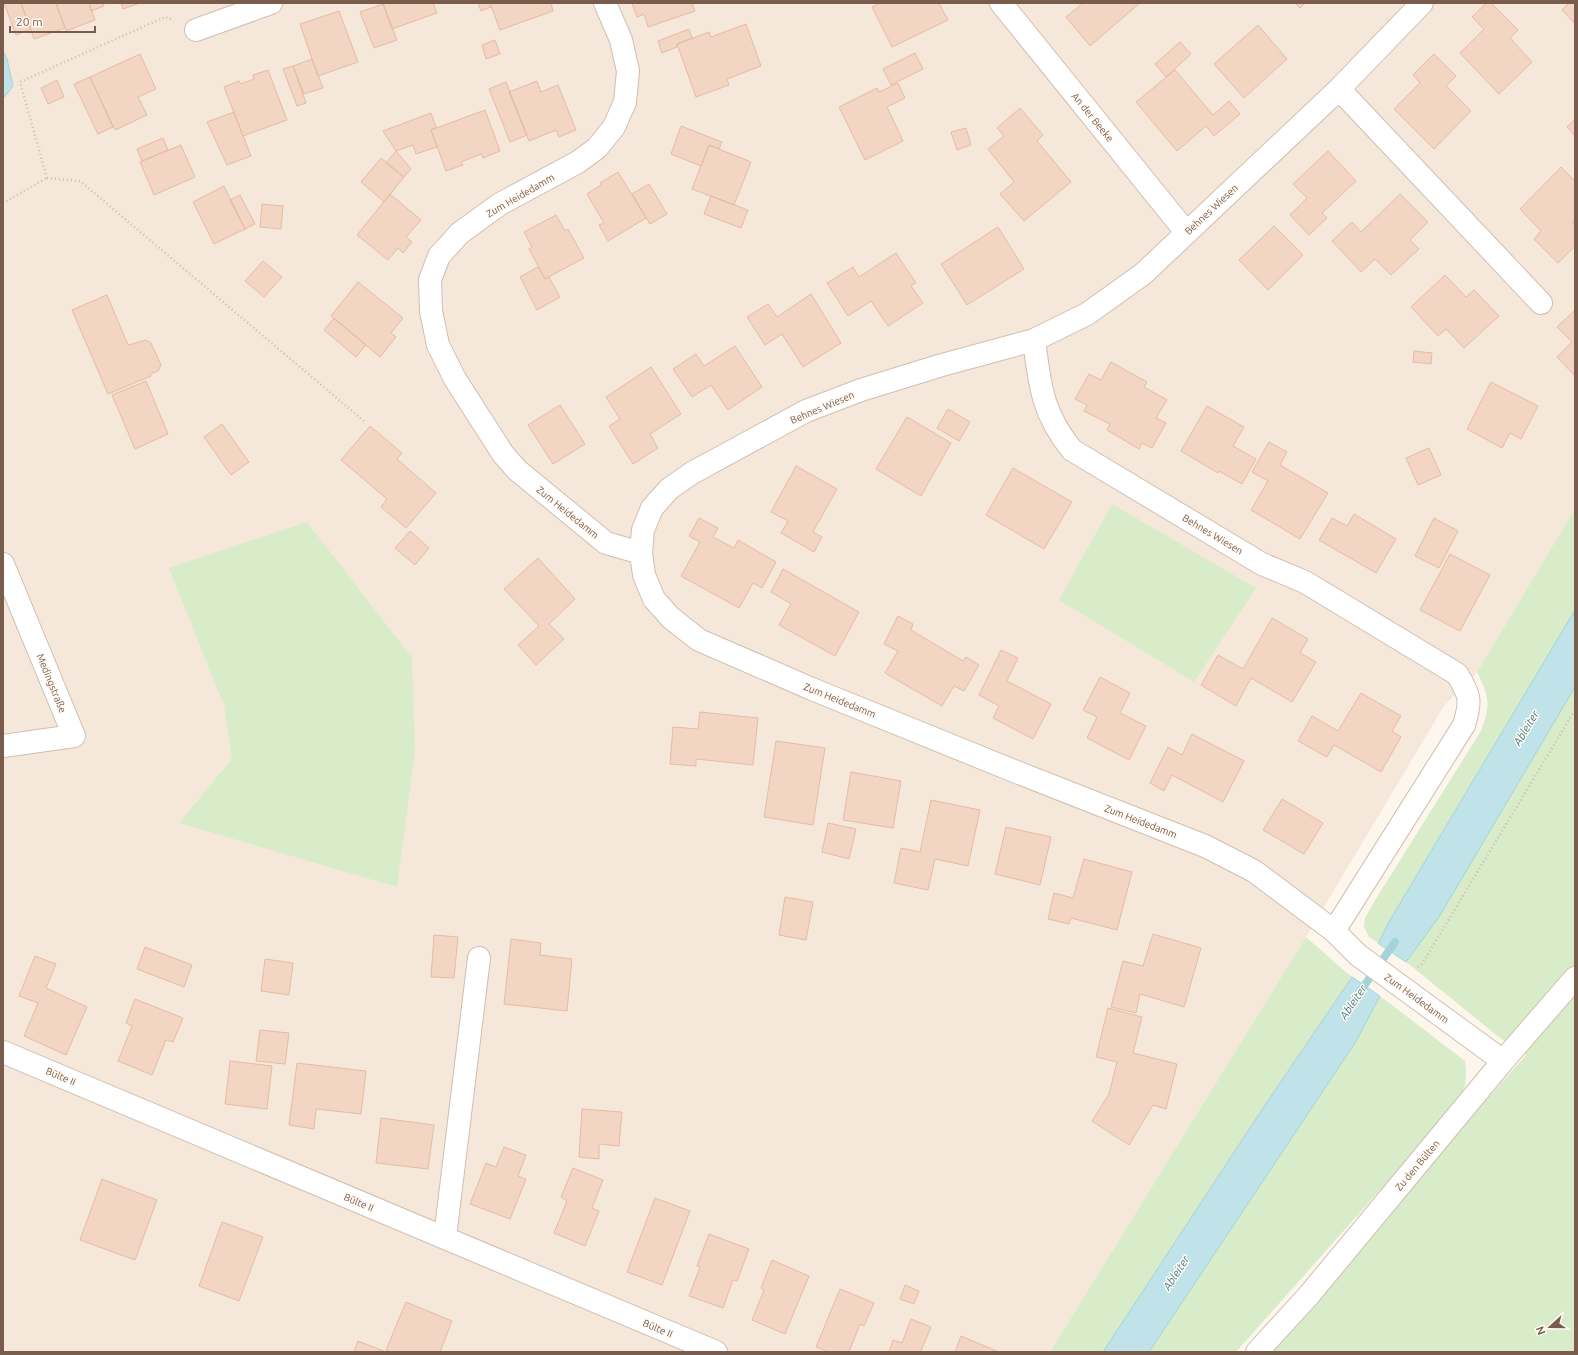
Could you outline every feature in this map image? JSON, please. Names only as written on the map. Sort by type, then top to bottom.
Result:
[{"type":"street","points":[[196,30],[271,3]]},
{"type":"street","name":"Zum Heidedamm","points":[[605,3],[621,40],[628,71],[625,102],[614,128],[598,148],[578,162],[500,204],[460,233],[439,256],[430,280],[431,311],[438,345],[455,379],[503,454],[517,470],[606,542],[641,553],[644,575],[654,599],[671,618],[699,640],[834,698],[1205,846],[1254,871],[1334,931],[1358,955],[1503,1061]]},
{"type":"street","name":"An der Beeke","points":[[1001,3],[1186,232]]},
{"type":"street","name":"Behnes Wiesen","points":[[641,553],[643,530],[652,508],[669,489],[692,473],[806,411],[861,390],[942,365],[1034,340],[1087,314],[1143,274],[1339,89],[1422,3]]},
{"type":"street","points":[[1339,89],[1541,303]]},
{"type":"street","name":"Behnes Wiesen","points":[[1034,340],[1040,385],[1047,410],[1059,434],[1072,450],[1262,564],[1305,582],[1457,674],[1465,687],[1470,705],[1464,726],[1334,931]]},
{"type":"street","name":"Medingstraße","points":[[3,564],[74,736],[3,746]]},
{"type":"street","points":[[445,1238],[479,958]]},
{"type":"street","name":"Zu den Bülten","points":[[1257,1352],[1309,1295],[1503,1061],[1575,978]]},
{"type":"street","name":"Bülte II","points":[[3,1052],[716,1352]]},
{"type":"path","points":[[47,178],[20,82],[165,17],[196,30]]},
{"type":"path","points":[[3,203],[47,178],[80,181],[365,422]]},
{"type":"path","points":[[1398,984],[1422,964],[1575,710]]},
{"type":"shaded area","points":[[3,3],[1575,3],[1575,510],[1475,675],[1444,706],[1306,937],[1050,1352],[3,1352]]},
{"type":"green space","points":[[1112,504],[1256,588],[1194,682],[1059,600]]},
{"type":"green space","points":[[1575,509],[1575,1352],[1264,1352],[1526,1055],[1500,1038],[1410,965],[1369,937],[1364,927],[1365,918],[1374,902],[1481,731],[1486,714],[1487,701],[1484,688],[1477,672]]},
{"type":"green space","points":[[307,522],[412,658],[415,751],[397,887],[179,823],[232,759],[224,705],[169,568]]},
{"type":"green space","points":[[1306,937],[1347,973],[1388,1002],[1465,1061],[1466,1081],[1460,1097],[1452,1109],[1236,1352],[1050,1352]]},
{"type":"water","points":[[3,51],[7,59],[13,86],[3,99]]},
{"type":"water","points":[[1575,610],[1575,687],[1439,917],[1406,962],[1378,944],[1390,920]]},
{"type":"water","points":[[1352,977],[1380,996],[1355,1043],[1149,1352],[1103,1352],[1265,1105]]},
{"type":"pier","points":[[1376,942],[1408,964],[1405,964],[1377,945]]},
{"type":"pier","points":[[1351,975],[1354,975],[1382,997]]},
{"type":"building","points":[[4,3],[21,3],[31,29],[16,35]]},
{"type":"building","points":[[21,3],[56,3],[65,28],[34,39]]},
{"type":"building","points":[[56,3],[89,3],[95,20],[66,31]]},
{"type":"building","points":[[89,3],[103,3],[104,6],[91,11]]},
{"type":"building","points":[[121,3],[140,3],[123,9]]},
{"type":"building","points":[[383,3],[433,3],[437,13],[392,29]]},
{"type":"building","points":[[478,3],[490,3],[491,7],[481,11]]},
{"type":"building","points":[[490,3],[551,3],[553,11],[500,30]]},
{"type":"building","points":[[632,3],[692,3],[695,11],[648,27],[644,14],[637,17]]},
{"type":"building","points":[[880,3],[939,3],[948,20],[892,47],[872,7]]},
{"type":"building","points":[[1083,3],[1140,3],[1090,46],[1066,17]]},
{"type":"building","points":[[1295,3],[1305,3],[1300,8]]},
{"type":"building","points":[[1486,3],[1491,3],[1518,30],[1510,38],[1532,62],[1499,94],[1460,53],[1484,29],[1472,17]]},
{"type":"building","points":[[1569,3],[1575,3],[1575,24],[1562,10]]},
{"type":"building","points":[[383,4],[397,40],[374,48],[360,12]]},
{"type":"building","points":[[339,11],[358,62],[318,76],[300,24]]},
{"type":"building","points":[[746,24],[761,66],[727,79],[729,85],[696,97],[677,44],[709,32],[711,37]]},
{"type":"building","points":[[1258,25],[1287,59],[1244,98],[1214,64]]},
{"type":"building","points":[[689,29],[692,38],[677,44],[677,47],[662,53],[658,41]]},
{"type":"building","points":[[495,40],[500,54],[486,59],[482,45]]},
{"type":"building","points":[[1180,42],[1191,54],[1166,77],[1155,64]]},
{"type":"building","points":[[915,53],[923,69],[891,85],[883,69]]},
{"type":"building","points":[[140,54],[156,89],[138,97],[147,115],[115,130],[90,77]]},
{"type":"building","points":[[1434,54],[1456,76],[1446,86],[1471,111],[1434,149],[1394,109],[1420,83],[1413,75]]},
{"type":"building","points":[[312,59],[323,88],[304,94],[293,66]]},
{"type":"building","points":[[293,66],[306,103],[297,106],[283,69]]},
{"type":"building","points":[[268,70],[287,120],[243,136],[224,87],[239,81],[241,84],[254,79],[253,75]]},
{"type":"building","points":[[1175,70],[1213,115],[1229,101],[1240,114],[1214,136],[1206,126],[1177,151],[1136,102]]},
{"type":"building","points":[[90,77],[113,127],[98,134],[74,84]]},
{"type":"building","points":[[57,80],[64,97],[48,104],[41,88]]},
{"type":"building","points":[[537,81],[541,92],[558,85],[576,130],[559,137],[556,130],[529,141],[509,92]]},
{"type":"building","points":[[506,82],[527,135],[510,142],[489,89]]},
{"type":"building","points":[[898,83],[905,98],[887,107],[903,141],[865,160],[839,107],[877,88],[879,92]]},
{"type":"building","points":[[1020,108],[1043,135],[1037,141],[1071,182],[1024,221],[1000,194],[1014,182],[988,149],[1004,136],[997,128]]},
{"type":"building","points":[[485,110],[500,151],[483,158],[481,154],[461,162],[463,165],[446,171],[431,130]]},
{"type":"building","points":[[234,112],[251,156],[227,165],[207,122]]},
{"type":"building","points":[[431,113],[436,127],[431,130],[437,147],[416,154],[413,145],[396,151],[383,131]]},
{"type":"building","points":[[1575,119],[1575,136],[1567,127]]},
{"type":"building","points":[[681,126],[722,142],[719,149],[709,145],[701,166],[671,154]]},
{"type":"building","points":[[966,128],[971,145],[957,150],[951,132]]},
{"type":"building","points":[[163,138],[168,150],[142,161],[137,149]]},
{"type":"building","points":[[181,145],[195,177],[154,195],[140,162]]},
{"type":"building","points":[[709,145],[751,162],[734,205],[692,189]]},
{"type":"building","points":[[396,151],[411,169],[404,177],[386,163]]},
{"type":"building","points":[[1328,151],[1356,181],[1322,213],[1327,218],[1309,235],[1290,215],[1307,198],[1293,184]]},
{"type":"building","points":[[381,158],[404,177],[384,202],[361,182]]},
{"type":"building","points":[[1561,167],[1575,181],[1575,220],[1572,222],[1575,225],[1575,246],[1558,263],[1534,239],[1541,231],[1520,209]]},
{"type":"building","points":[[618,172],[646,218],[608,241],[599,225],[604,223],[587,194],[601,185],[600,183]]},
{"type":"building","points":[[649,184],[667,214],[650,224],[632,194]]},
{"type":"building","points":[[224,186],[245,229],[214,244],[193,202]]},
{"type":"building","points":[[390,194],[421,220],[406,237],[412,242],[403,253],[398,248],[388,260],[357,235]]},
{"type":"building","points":[[1400,194],[1428,222],[1410,240],[1419,249],[1391,275],[1375,259],[1361,272],[1332,241],[1352,222],[1361,232]]},
{"type":"building","points":[[240,195],[255,224],[245,229],[230,200]]},
{"type":"building","points":[[711,196],[748,210],[741,228],[704,214]]},
{"type":"building","points":[[262,204],[283,206],[281,229],[260,227]]},
{"type":"building","points":[[556,215],[565,231],[568,229],[584,258],[545,279],[529,249],[532,247],[524,232]]},
{"type":"building","points":[[1274,226],[1303,255],[1268,290],[1239,260]]},
{"type":"building","points":[[998,227],[1024,269],[967,305],[941,264]]},
{"type":"building","points":[[896,253],[916,283],[911,286],[923,303],[888,326],[871,301],[848,316],[827,283],[853,267],[859,277]]},
{"type":"building","points":[[263,261],[282,277],[264,297],[245,281]]},
{"type":"building","points":[[538,267],[545,279],[549,277],[560,297],[537,310],[520,277]]},
{"type":"building","points":[[1445,275],[1466,297],[1474,290],[1499,316],[1464,348],[1446,329],[1438,336],[1411,307]]},
{"type":"building","points":[[358,282],[403,318],[391,333],[396,337],[380,357],[331,316]]},
{"type":"building","points":[[811,294],[841,343],[803,367],[782,334],[765,345],[747,317],[768,304],[777,317]]},
{"type":"building","points":[[107,295],[128,345],[146,340],[151,343],[161,365],[158,371],[150,374],[151,376],[108,394],[72,310]]},
{"type":"building","points":[[1575,310],[1575,376],[1557,357],[1572,342],[1557,327]]},
{"type":"building","points":[[334,318],[366,345],[356,357],[324,330]]},
{"type":"building","points":[[735,346],[762,387],[728,410],[711,385],[692,397],[673,369],[696,354],[704,366]]},
{"type":"building","points":[[1414,351],[1432,353],[1431,364],[1413,362]]},
{"type":"building","points":[[1111,362],[1147,382],[1144,387],[1167,400],[1156,418],[1166,423],[1152,448],[1142,443],[1139,449],[1107,430],[1110,424],[1084,411],[1087,405],[1075,399],[1089,374],[1101,380]]},
{"type":"building","points":[[651,367],[681,414],[650,434],[658,448],[633,464],[609,426],[620,419],[606,397]]},
{"type":"building","points":[[146,381],[168,434],[135,449],[112,395]]},
{"type":"building","points":[[1491,382],[1538,406],[1521,439],[1510,433],[1502,448],[1467,429]]},
{"type":"building","points":[[560,405],[585,444],[553,464],[528,425]]},
{"type":"building","points":[[1207,406],[1244,427],[1233,446],[1256,459],[1242,484],[1219,471],[1218,473],[1181,451]]},
{"type":"building","points":[[948,409],[970,422],[959,441],[937,428]]},
{"type":"building","points":[[907,417],[951,443],[921,496],[876,469]]},
{"type":"building","points":[[222,424],[249,462],[231,475],[204,437]]},
{"type":"building","points":[[370,426],[402,453],[397,459],[436,493],[406,528],[381,507],[387,499],[341,460]]},
{"type":"building","points":[[1269,442],[1287,452],[1280,465],[1328,493],[1300,539],[1251,510],[1268,481],[1252,472]]},
{"type":"building","points":[[1429,448],[1441,475],[1418,485],[1406,458]]},
{"type":"building","points":[[796,466],[837,489],[813,532],[822,537],[814,552],[781,533],[788,521],[771,512]]},
{"type":"building","points":[[1013,468],[1072,502],[1044,549],[986,515]]},
{"type":"building","points":[[1354,514],[1396,539],[1376,573],[1319,540],[1332,518],[1347,526]]},
{"type":"building","points":[[699,518],[718,528],[713,537],[734,548],[738,540],[776,562],[762,588],[753,583],[739,608],[681,576],[700,542],[689,536]]},
{"type":"building","points":[[1434,518],[1458,531],[1439,568],[1415,556]]},
{"type":"building","points":[[410,531],[429,548],[415,565],[395,548]]},
{"type":"building","points":[[1450,554],[1490,575],[1460,631],[1420,610]]},
{"type":"building","points":[[538,558],[575,599],[549,624],[564,639],[536,665],[518,645],[539,626],[504,589]]},
{"type":"building","points":[[783,569],[859,612],[835,656],[779,625],[791,604],[771,592]]},
{"type":"building","points":[[898,616],[913,624],[911,630],[963,661],[966,657],[979,665],[964,691],[954,686],[942,706],[885,673],[898,651],[884,644]]},
{"type":"building","points":[[1272,618],[1308,639],[1300,653],[1316,662],[1292,702],[1251,678],[1236,706],[1201,685],[1218,655],[1243,669]]},
{"type":"building","points":[[1001,650],[1018,658],[1007,681],[1051,704],[1033,739],[993,718],[999,706],[979,695]]},
{"type":"building","points":[[1100,677],[1130,693],[1120,713],[1146,726],[1129,760],[1087,738],[1097,717],[1083,710]]},
{"type":"building","points":[[1361,693],[1401,716],[1392,731],[1401,737],[1381,772],[1334,745],[1327,757],[1298,741],[1312,716],[1338,731]]},
{"type":"building","points":[[700,712],[758,718],[753,765],[696,759],[696,766],[670,764],[673,727],[698,729]]},
{"type":"building","points":[[1192,734],[1244,761],[1223,802],[1172,775],[1164,791],[1150,783],[1168,747],[1182,755]]},
{"type":"building","points":[[776,741],[825,748],[813,825],[764,817]]},
{"type":"building","points":[[851,772],[901,781],[893,828],[843,820]]},
{"type":"building","points":[[1282,799],[1323,823],[1304,854],[1263,830]]},
{"type":"building","points":[[931,800],[980,810],[968,866],[935,859],[928,890],[894,883],[901,848],[920,852]]},
{"type":"building","points":[[828,823],[856,829],[849,859],[822,852]]},
{"type":"building","points":[[1006,827],[1051,837],[1040,885],[995,874]]},
{"type":"building","points":[[1084,859],[1132,872],[1117,930],[1071,918],[1069,924],[1048,919],[1054,893],[1073,898]]},
{"type":"building","points":[[785,897],[813,902],[806,940],[779,935]]},
{"type":"building","points":[[1153,934],[1201,948],[1184,1007],[1140,994],[1136,1013],[1111,1007],[1123,961],[1143,966]]},
{"type":"building","points":[[434,935],[458,937],[454,978],[431,977]]},
{"type":"building","points":[[511,939],[541,943],[540,955],[572,959],[567,1011],[504,1004]]},
{"type":"building","points":[[145,947],[192,965],[184,987],[137,969]]},
{"type":"building","points":[[35,956],[56,964],[46,988],[87,1007],[66,1055],[24,1036],[38,1003],[19,996]]},
{"type":"building","points":[[265,959],[293,963],[289,995],[261,991]]},
{"type":"building","points":[[135,999],[183,1018],[173,1042],[166,1040],[152,1075],[118,1061],[132,1026],[126,1023]]},
{"type":"building","points":[[1108,1008],[1142,1017],[1133,1053],[1177,1064],[1166,1109],[1153,1105],[1129,1145],[1092,1121],[1109,1094],[1117,1062],[1096,1057]]},
{"type":"building","points":[[260,1030],[289,1033],[285,1064],[256,1061]]},
{"type":"building","points":[[230,1061],[272,1066],[267,1109],[225,1104]]},
{"type":"building","points":[[297,1063],[366,1071],[361,1114],[316,1109],[314,1129],[289,1125]]},
{"type":"building","points":[[582,1109],[622,1112],[619,1146],[599,1144],[599,1159],[579,1157]]},
{"type":"building","points":[[381,1118],[434,1125],[428,1169],[376,1163]]},
{"type":"building","points":[[504,1147],[526,1155],[518,1176],[526,1179],[510,1219],[470,1204],[486,1163],[496,1167]]},
{"type":"building","points":[[573,1168],[603,1180],[592,1208],[599,1211],[585,1246],[554,1233],[567,1201],[561,1197]]},
{"type":"building","points":[[102,1179],[157,1200],[135,1260],[80,1240]]},
{"type":"building","points":[[655,1198],[690,1211],[662,1285],[627,1272]]},
{"type":"building","points":[[222,1222],[263,1237],[239,1301],[199,1286]]},
{"type":"building","points":[[709,1234],[749,1249],[737,1281],[733,1280],[723,1308],[689,1296],[700,1267],[697,1266]]},
{"type":"building","points":[[772,1260],[809,1276],[785,1334],[752,1320],[764,1290],[761,1288]]},
{"type":"building","points":[[905,1285],[919,1291],[914,1304],[900,1299]]},
{"type":"building","points":[[840,1289],[874,1303],[864,1326],[860,1324],[849,1352],[829,1352],[816,1347]]},
{"type":"building","points":[[406,1302],[452,1321],[440,1352],[391,1352],[386,1350]]},
{"type":"building","points":[[911,1319],[931,1327],[921,1351],[923,1352],[889,1352],[893,1340],[902,1343]]},
{"type":"building","points":[[961,1336],[999,1352],[955,1352]]},
{"type":"building","points":[[358,1341],[386,1352],[354,1352]]},
{"type":"waterway","name":"Ableiter","points":[[1359,993],[1395,942]]}]
